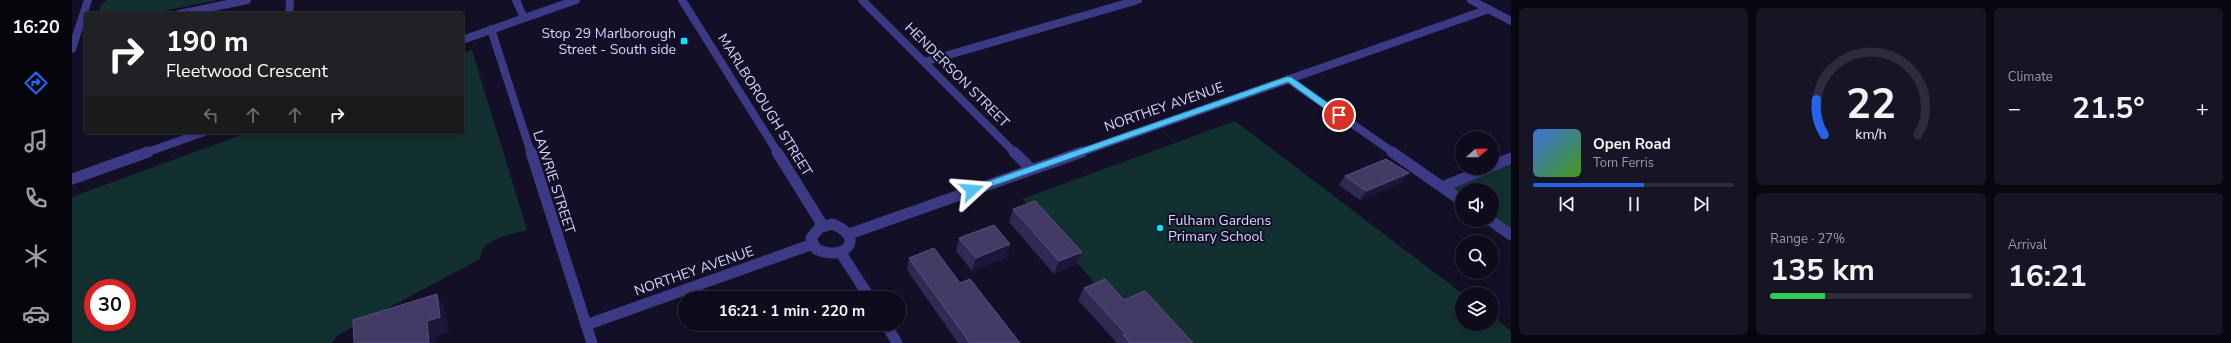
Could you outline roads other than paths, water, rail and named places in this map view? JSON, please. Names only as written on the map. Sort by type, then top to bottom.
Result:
[{"type":"street","points":[[72,49],[74,36],[88,0]]},
{"type":"street","points":[[189,12],[247,0]]},
{"type":"street","points":[[289,12],[290,0]]},
{"type":"street","points":[[516,0],[524,18]]},
{"type":"street","points":[[464,39],[576,0]]},
{"type":"street","name":"MARLBOROUGH STREET","points":[[682,0],[823,226]]},
{"type":"street","name":"HENDERSON STREET","points":[[862,0],[1031,169]]},
{"type":"street","points":[[924,62],[1138,0]]},
{"type":"street","points":[[1471,0],[1511,21]]},
{"type":"street","name":"NORTHEY AVENUE","points":[[849,234],[1489,9]]},
{"type":"street","name":"LAWRIE STREET","points":[[490,30],[592,343]]},
{"type":"street","points":[[74,36],[84,34]]},
{"type":"street","points":[[1288,79],[1455,196]]},
{"type":"street","points":[[72,179],[198,134]]},
{"type":"street","points":[[1499,163],[1511,158]]},
{"type":"street","points":[[1442,187],[1471,175]]},
{"type":"street","points":[[823,226],[840,226],[849,234],[851,238],[849,246],[841,253],[828,254],[820,252],[813,244],[814,232],[823,226]]},
{"type":"street","points":[[1499,226],[1511,235]]},
{"type":"street","name":"NORTHEY AVENUE","points":[[586,325],[813,244]]},
{"type":"street","points":[[841,253],[865,291]]},
{"type":"street","points":[[890,331],[897,343]]},
{"type":"place","name":"Stop 29 Marlborough Street - South side","points":[[684,41]]},
{"type":"place","name":"Fulham Gardens Primary School","points":[[1160,228]]}]
